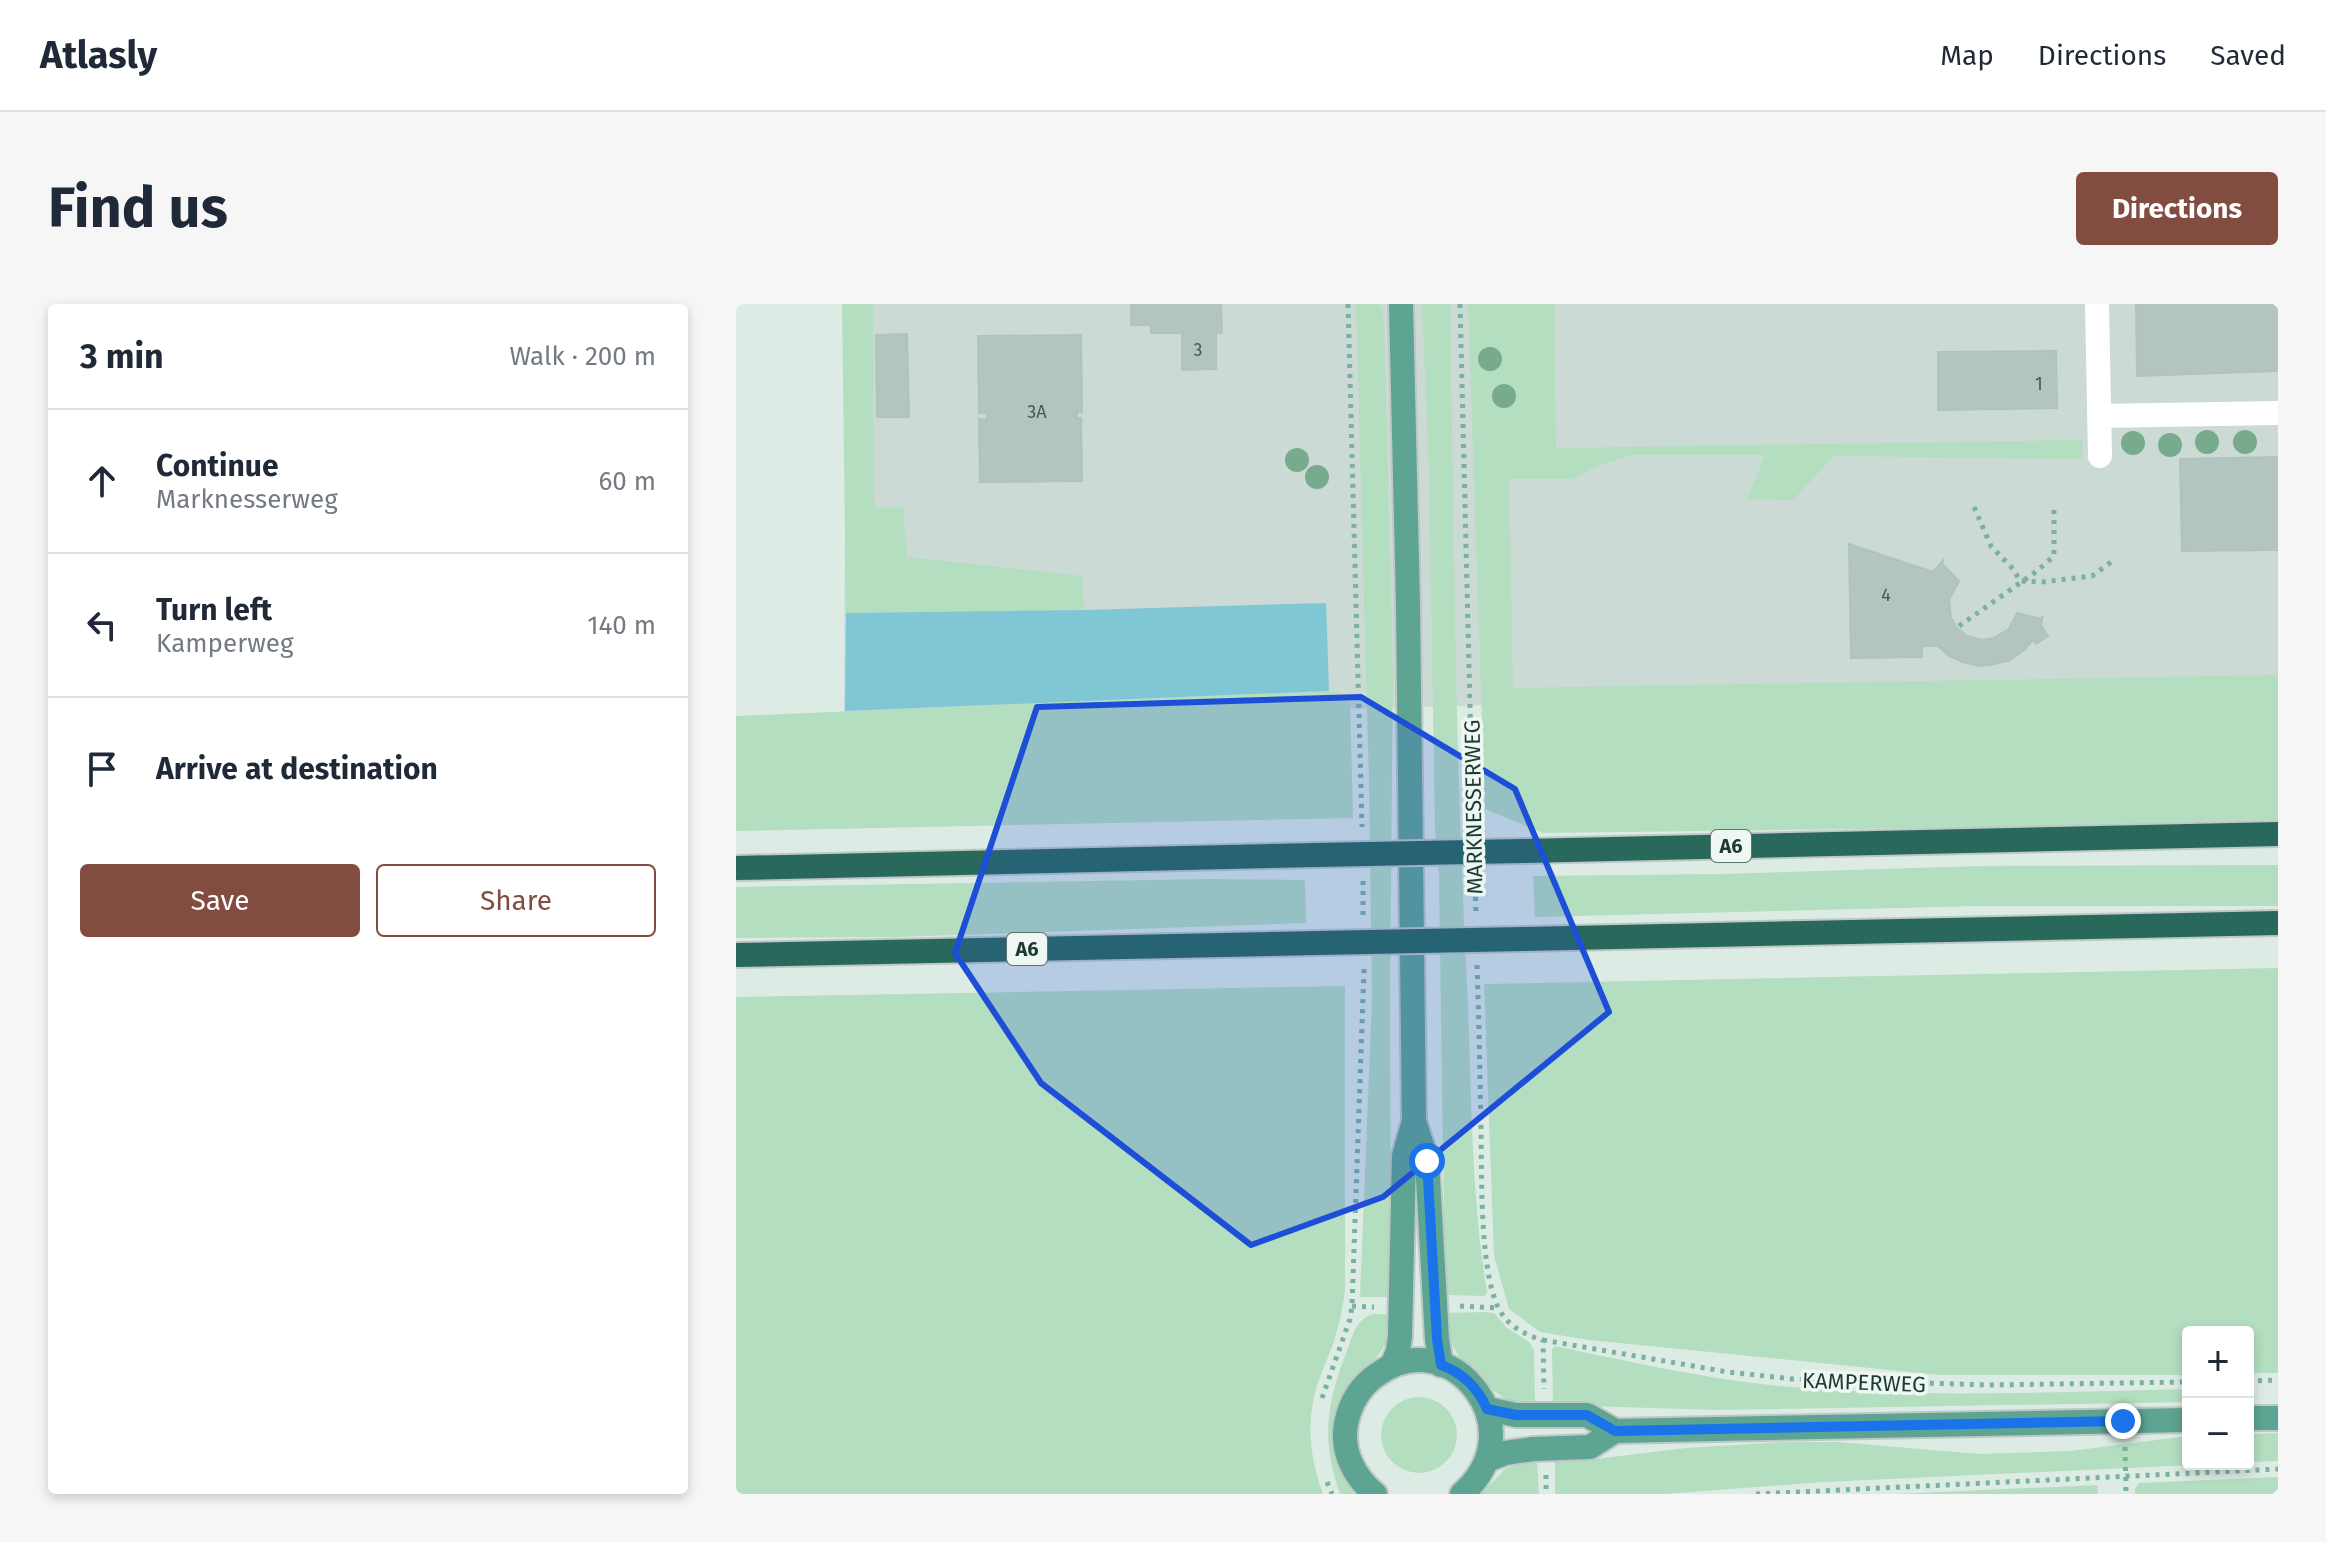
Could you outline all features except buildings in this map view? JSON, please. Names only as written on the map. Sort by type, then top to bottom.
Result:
[{"type":"highway","name":"A6","points":[[736,868],[2278,834]]},
{"type":"highway","name":"A6","points":[[736,955],[2278,923]]},
{"type":"main road","points":[[1392,1366],[1400,1336],[1404,1156],[1414,1121],[1401,304]]},
{"type":"main road","points":[[1414,1121],[1427,1161],[1441,1365]]},
{"type":"main road","points":[[1375,1494],[1354,1470],[1346,1451],[1345,1430],[1349,1409],[1359,1391],[1374,1376],[1392,1366],[1416,1361],[1441,1365],[1466,1379],[1479,1392],[1487,1409],[1492,1434],[1487,1460],[1480,1475],[1462,1494]]},
{"type":"main road","name":"KAMPERWEG","points":[[1487,1409],[1516,1415],[1587,1415],[1615,1431],[2182,1420]]},
{"type":"main road","points":[[2254,1418],[2278,1418]]},
{"type":"main road","name":"KAMPERWEG","points":[[1487,1460],[1505,1453],[1533,1449],[1590,1447],[1615,1431]]},
{"type":"street","points":[[2097,304],[2100,456]]},
{"type":"street","points":[[2099,416],[2278,413]]},
{"type":"path","points":[[1348,304],[1362,836]]},
{"type":"path","name":"MARKNESSERWEG","points":[[1460,304],[1474,838]]},
{"type":"path","points":[[1959,626],[2054,556],[2054,506]]},
{"type":"path","points":[[1974,507],[1991,546],[2020,581]]},
{"type":"path","points":[[2020,581],[2042,582],[2092,576],[2114,560]]},
{"type":"path","points":[[1363,867],[1364,930]]},
{"type":"path","name":"MARKNESSERWEG","points":[[1474,869],[1476,915]]},
{"type":"path","points":[[1321,1407],[1352,1306],[1364,961]]},
{"type":"path","points":[[1447,1307],[1499,1308],[1492,1289],[1483,1220],[1477,961]]},
{"type":"path","name":"KAMPERWEG","points":[[1499,1308],[1503,1316],[1525,1334],[1543,1340],[1728,1372],[1793,1379],[1989,1385],[2182,1382]]},
{"type":"path","points":[[1543,1340],[1545,1392]]},
{"type":"path","points":[[2254,1381],[2278,1380]]},
{"type":"path","points":[[2123,1421],[2126,1494]]},
{"type":"path","points":[[1756,1494],[2278,1469]]},
{"type":"path","points":[[1324,1472],[1332,1494]]},
{"type":"highlighted area","points":[[1361,697],[1515,789],[1609,1012],[1383,1197],[1251,1245],[1041,1083],[955,953],[1037,707]]},
{"type":"shaded area","points":[[846,304],[2278,304],[2278,683],[844,723]]},
{"type":"green space","points":[[842,304],[873,304],[874,507],[903,508],[907,557],[1082,576],[1084,610],[846,613]]},
{"type":"green space","points":[[1356,304],[1379,304],[1384,323],[1393,671],[1391,1297],[1360,1297],[1372,999]]},
{"type":"green space","points":[[1422,304],[1450,304],[1460,813],[1472,1138],[1485,1296],[1445,1295],[1439,876],[1435,831],[1429,471]]},
{"type":"green space","points":[[1468,304],[1554,304],[1556,448],[2083,440],[2082,459],[1834,456],[1793,500],[1747,499],[1765,455],[1632,455],[1600,465],[1571,479],[1509,479],[1513,688],[2278,675],[2278,820],[1543,833],[1485,809]]},
{"type":"green space","points":[[1329,691],[1350,695],[1353,818],[736,831],[736,716]]},
{"type":"green space","points":[[2278,865],[2278,906],[1980,906],[1535,917],[1533,876],[1978,866]]},
{"type":"green space","points":[[1305,880],[1306,923],[898,937],[736,938],[736,887]]},
{"type":"green space","points":[[2278,968],[2278,1373],[2254,1373],[2254,1326],[2182,1326],[2182,1375],[1940,1375],[1589,1340],[1540,1332],[1509,1309],[1494,1256],[1484,984]]},
{"type":"green space","points":[[1345,986],[1345,1289],[1337,1332],[1315,1394],[1310,1425],[1313,1460],[1323,1494],[736,1494],[736,997]]},
{"type":"green space","points":[[1446,1313],[1494,1313],[1507,1328],[1529,1342],[1534,1350],[1535,1405],[1502,1397],[1467,1366],[1455,1350]]},
{"type":"green space","points":[[1373,1314],[1393,1314],[1389,1336],[1381,1351],[1354,1380],[1359,1494],[1340,1494],[1328,1439],[1330,1407],[1355,1330],[1362,1320]]},
{"type":"green space","points":[[1555,1346],[1689,1373],[1770,1385],[1926,1393],[2182,1389],[2182,1402],[1714,1410],[1555,1405],[1552,1349]]},
{"type":"green space","points":[[1419,1397],[1433,1400],[1446,1408],[1454,1421],[1457,1435],[1454,1449],[1446,1462],[1433,1470],[1419,1473],[1405,1470],[1392,1462],[1384,1449],[1381,1435],[1384,1421],[1392,1408],[1405,1400]]},
{"type":"green space","points":[[2278,1433],[2278,1461],[2254,1462],[2254,1434]]},
{"type":"green space","points":[[2182,1437],[2182,1465],[1825,1482],[1664,1494],[1555,1494],[1555,1460],[1579,1461],[1686,1448],[1838,1442],[1979,1454],[2071,1451]]},
{"type":"green space","points":[[1526,1461],[1537,1461],[1539,1494],[1481,1494],[1505,1469]]},
{"type":"green space","points":[[2278,1477],[2278,1494],[2135,1494],[2139,1483]]},
{"type":"green space","points":[[2097,1485],[2098,1494],[1895,1494]]},
{"type":"water","points":[[1326,603],[1329,691],[845,711],[846,613]]},
{"type":"route","points":[[1427,1161],[1441,1365],[1466,1379],[1479,1392],[1487,1409],[1516,1415],[1587,1415],[1615,1431],[2123,1421]]}]
